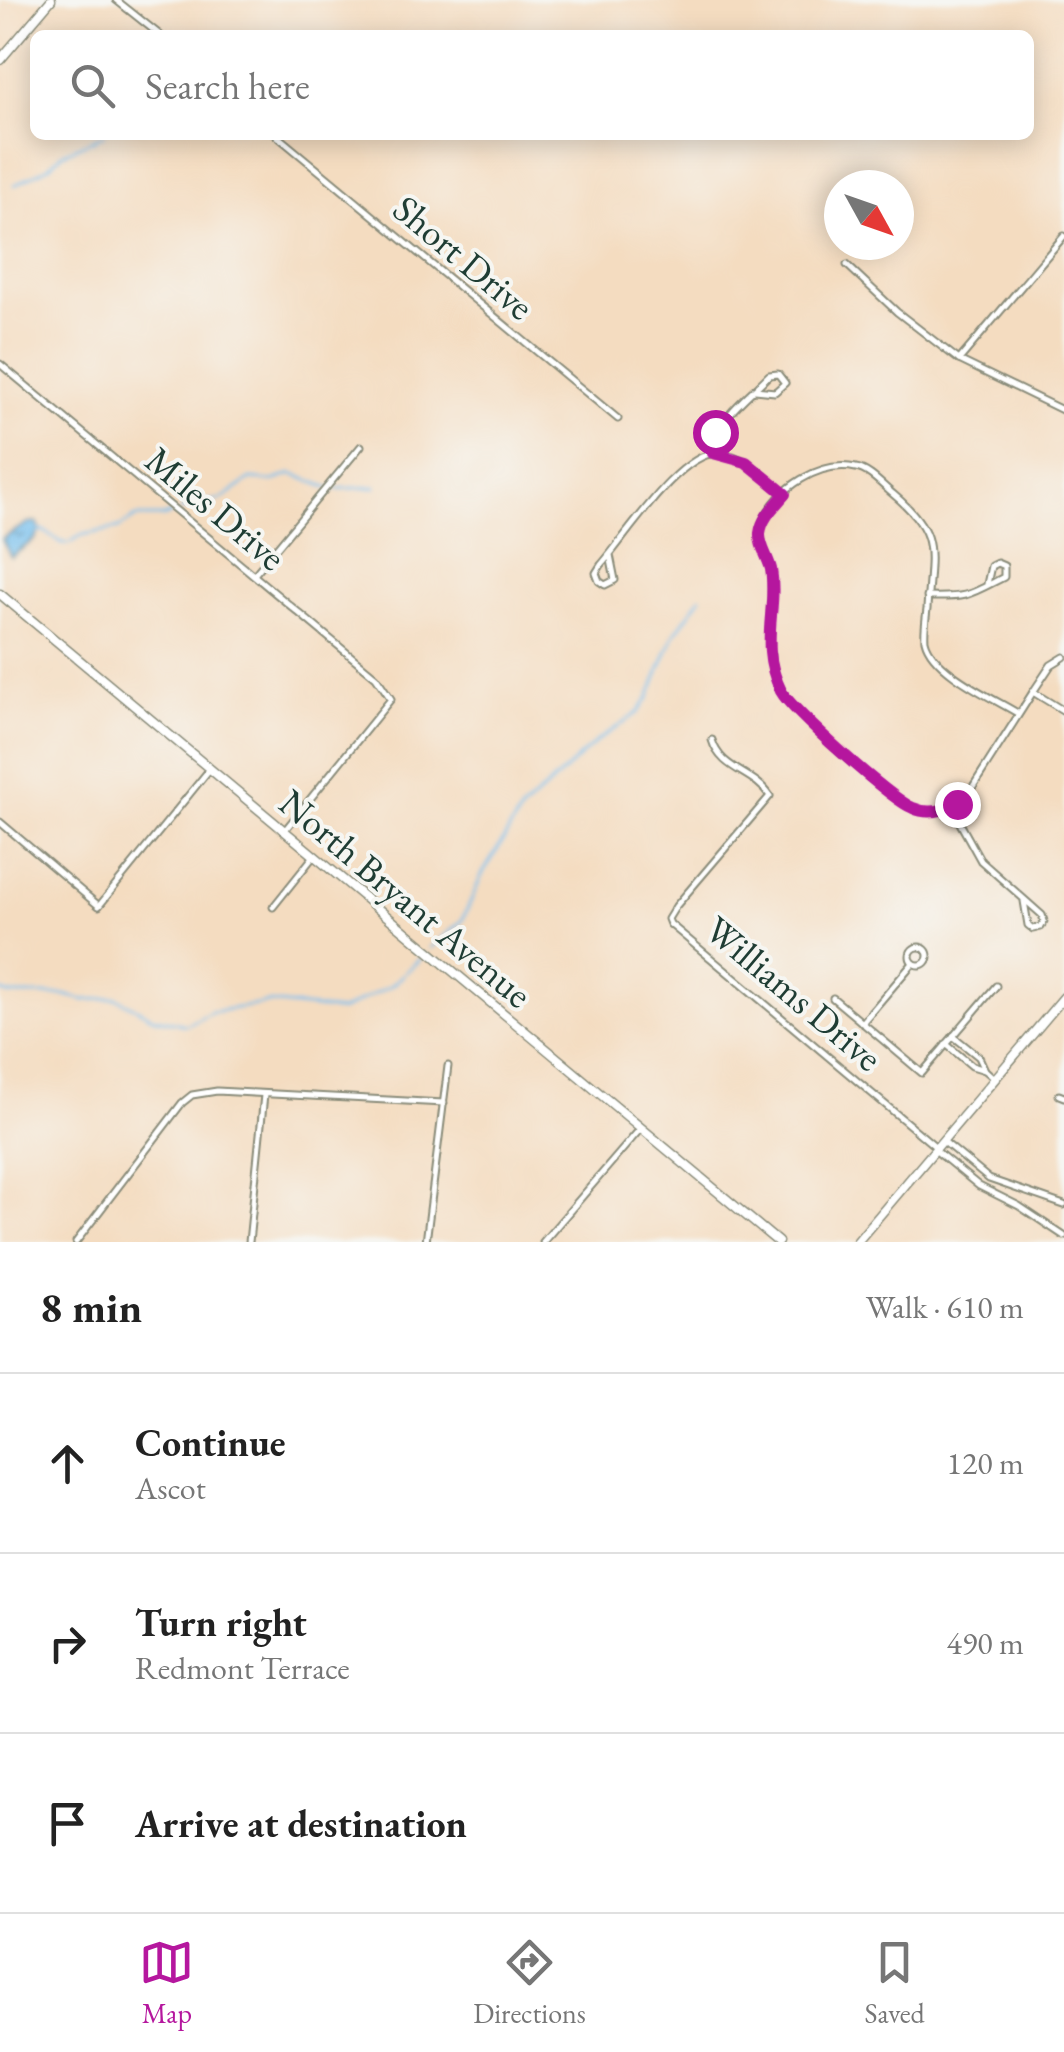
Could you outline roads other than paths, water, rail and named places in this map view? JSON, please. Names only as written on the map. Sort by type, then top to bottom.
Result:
[{"type":"street","points":[[0,60],[50,0]]},
{"type":"street","points":[[116,0],[154,30]]},
{"type":"street","name":"Short Drive","points":[[282,140],[618,419]]},
{"type":"street","points":[[958,360],[1064,236]]},
{"type":"street","points":[[846,265],[896,312],[958,360],[1064,411]]},
{"type":"street","name":"Miles Drive","points":[[0,364],[376,676],[391,699],[283,832]]},
{"type":"street","points":[[713,453],[713,439],[719,426],[755,390],[774,373],[785,382],[774,392],[755,390]]},
{"type":"street","points":[[254,576],[361,446]]},
{"type":"street","points":[[610,555],[615,580],[605,585],[598,581],[596,573],[610,555],[676,475],[695,460],[713,453],[746,462],[785,494]]},
{"type":"street","points":[[1019,714],[947,670],[935,658],[926,640],[930,547],[923,523],[859,468],[831,467],[806,475],[763,522],[760,536],[770,569],[768,643],[782,691],[802,716],[904,804],[927,812],[951,807],[967,795],[1051,665],[1064,657]]},
{"type":"street","points":[[928,597],[972,596],[1004,577],[1004,566],[991,566],[987,584]]},
{"type":"street","name":"North Bryant Avenue","points":[[0,594],[778,1242]]},
{"type":"street","points":[[1034,692],[1064,712]]},
{"type":"street","name":"Williams Drive","points":[[712,740],[723,761],[763,785],[770,796],[676,906],[668,920],[670,924],[938,1146]]},
{"type":"street","points":[[0,822],[99,906],[209,770]]},
{"type":"street","points":[[951,807],[980,861],[1044,917],[1041,928],[1028,925],[1024,901]]},
{"type":"street","points":[[273,907],[313,857]]},
{"type":"street","points":[[862,1023],[913,963]]},
{"type":"street","points":[[832,998],[922,1073],[996,986]]},
{"type":"street","points":[[857,1242],[1064,998]]},
{"type":"street","points":[[954,1036],[979,1058],[984,1070]]},
{"type":"street","points":[[946,1044],[972,1066],[996,1078]]},
{"type":"street","points":[[426,1242],[448,1066]]},
{"type":"street","points":[[76,1242],[192,1095],[218,1091],[444,1103]]},
{"type":"street","points":[[249,1242],[264,1096]]},
{"type":"street","points":[[543,1242],[641,1128]]},
{"type":"street","points":[[938,1146],[989,1179],[1064,1205]]},
{"type":"street","points":[[938,1146],[979,1186],[1064,1236]]},
{"type":"street","points":[[1003,1199],[1007,1186]]},
{"type":"water","points":[[28,523],[37,523],[40,530],[35,539],[11,557],[2,539]]},
{"type":"waterway","points":[[15,185],[50,166],[63,153],[93,140]]},
{"type":"waterway","points":[[181,510],[220,500],[251,479],[273,481],[292,474],[332,489],[376,487]]},
{"type":"waterway","points":[[37,532],[44,531],[62,543],[69,543],[82,535],[119,528],[136,517],[164,517],[173,513]]},
{"type":"waterway","points":[[430,948],[462,921],[482,875],[521,811],[597,741],[639,712],[674,635],[701,597]]},
{"type":"waterway","points":[[0,991],[84,1000],[117,998],[152,1017],[186,1025],[211,1012],[269,1003],[341,1011],[392,985],[425,954]]}]
